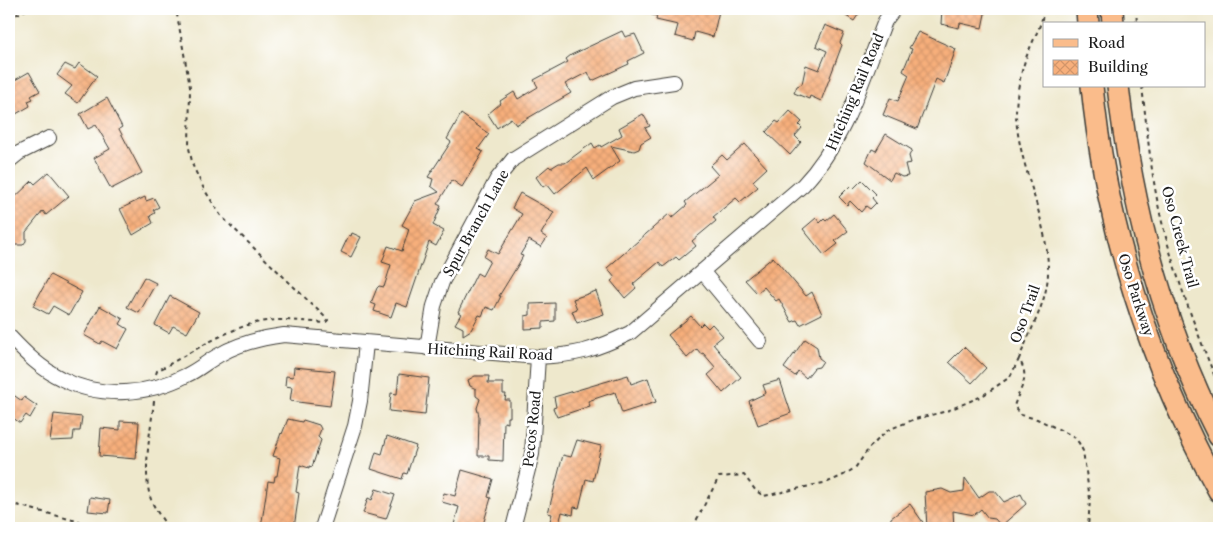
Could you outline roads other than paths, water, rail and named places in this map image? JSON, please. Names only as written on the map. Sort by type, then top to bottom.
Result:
[{"type":"main road","points":[[1087,9],[1088,22]]},
{"type":"main road","points":[[1112,9],[1113,22]]},
{"type":"main road","name":"Oso Parkway","points":[[1092,88],[1101,161],[1133,290],[1163,374],[1197,450],[1219,491]]},
{"type":"main road","name":"Oso Parkway","points":[[1118,88],[1133,187],[1156,277],[1187,364],[1219,436]]},
{"type":"street","name":"Hitching Rail Road","points":[[9,336],[31,359],[62,380],[96,390],[129,392],[155,388],[187,375],[220,354],[260,338],[284,335],[538,358],[572,356],[600,348],[630,332],[803,185],[820,167],[846,120],[885,21],[894,9]]},
{"type":"street","name":"Spur Branch Lane","points":[[427,348],[434,306],[442,282],[497,179],[513,159],[612,97],[634,88],[674,82]]},
{"type":"street","points":[[9,162],[19,153],[49,138]]},
{"type":"street","points":[[702,272],[760,341]]},
{"type":"street","points":[[322,528],[355,426],[360,401],[366,343]]},
{"type":"street","name":"Pecos Road","points":[[513,528],[532,454],[538,358]]}]
